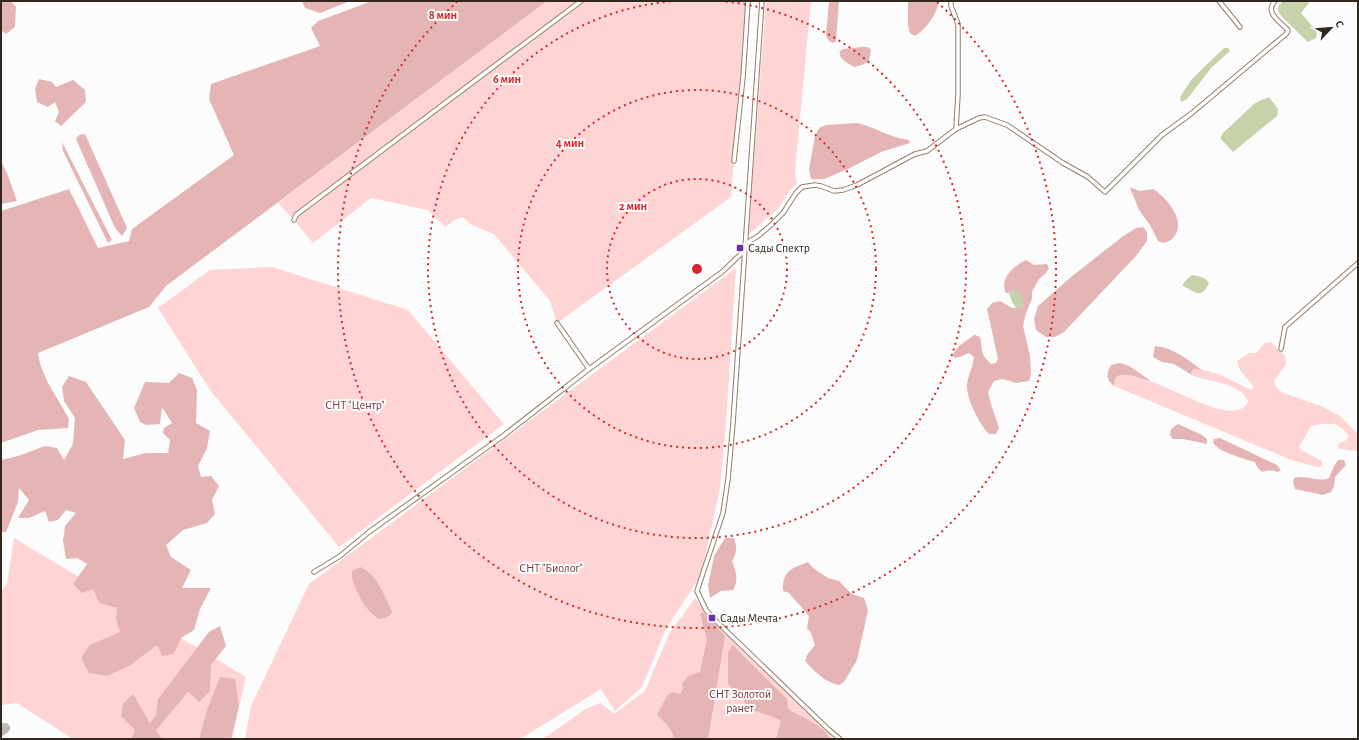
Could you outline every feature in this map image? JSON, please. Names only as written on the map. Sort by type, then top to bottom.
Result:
[{"type":"street","points":[[294,220],[296,215],[581,1]]},
{"type":"street","points":[[734,161],[742,84],[748,1]]},
{"type":"street","points":[[762,1],[728,479],[723,513],[698,584],[697,592],[706,610],[724,630],[840,739]]},
{"type":"street","points":[[951,1],[951,6],[958,24],[958,94],[956,129]]},
{"type":"street","points":[[1219,1],[1240,27]]},
{"type":"street","points":[[745,244],[758,236],[771,225],[783,213],[796,193],[802,187],[814,185],[834,191],[843,190],[857,185],[915,154],[927,151],[956,129],[979,118],[985,117],[1002,123],[1088,178],[1105,192],[1162,135],[1192,113],[1286,34],[1288,31],[1287,28],[1274,17],[1270,10],[1275,1]]},
{"type":"street","points":[[314,572],[340,556],[369,532],[504,436],[589,369],[722,272],[744,251]]},
{"type":"street","points":[[1281,349],[1285,327],[1358,263]]},
{"type":"street","points":[[557,322],[589,369]]},
{"type":"green space","points":[[547,1],[748,1],[743,77],[731,197],[557,323],[550,301],[494,234],[470,224],[463,217],[456,219],[445,227],[428,210],[371,198],[313,243],[278,203]]},
{"type":"green space","points":[[766,1],[811,1],[795,171],[797,183],[791,189],[778,209],[748,235]]},
{"type":"green space","name":"СНТ \"Центр\"","points":[[272,267],[408,310],[504,424],[339,547],[210,390],[158,308],[210,270]]},
{"type":"green space","name":"СНТ \"Биолог\"","points":[[736,268],[726,424],[720,488],[701,575],[666,629],[642,687],[615,711],[601,689],[520,739],[245,739],[251,706],[309,584]]},
{"type":"green space","points":[[1271,342],[1285,356],[1286,364],[1274,381],[1276,387],[1283,393],[1321,406],[1340,416],[1358,434],[1358,451],[1340,449],[1337,444],[1347,440],[1348,435],[1340,427],[1331,424],[1311,426],[1299,447],[1301,450],[1322,461],[1322,466],[1317,467],[1289,459],[1114,386],[1115,378],[1125,375],[1141,378],[1218,409],[1234,411],[1247,405],[1248,401],[1244,394],[1231,386],[1199,378],[1192,375],[1191,372],[1195,369],[1210,371],[1224,376],[1251,390],[1254,387],[1240,370],[1237,361],[1249,353],[1256,353],[1265,343]]},
{"type":"green space","points":[[14,538],[246,677],[232,739],[73,739],[17,703],[1,705],[1,592],[7,583]]},
{"type":"green space","name":"СНТ Золотой ранет","points":[[695,598],[712,620],[713,626],[714,623],[834,739],[543,739],[587,708],[601,703],[614,714],[645,691],[669,634]]},
{"type":"shaded area","points":[[1,1],[11,1],[16,7],[15,27],[6,34],[1,30]]},
{"type":"shaded area","points":[[302,1],[350,1],[320,13],[305,8]]},
{"type":"shaded area","points":[[372,1],[547,1],[166,286],[149,307],[38,353],[40,364],[47,381],[69,419],[68,428],[38,430],[1,443],[1,211],[69,189],[98,248],[129,241],[132,229],[234,155],[209,99],[211,84],[320,46],[311,28],[318,21]]},
{"type":"shaded area","points":[[829,1],[839,1],[836,41],[833,43],[829,41],[826,36]]},
{"type":"shaded area","points":[[908,1],[939,1],[936,11],[930,21],[915,36],[910,33],[908,26]]},
{"type":"shaded area","points":[[1284,1],[1308,1],[1309,3],[1301,13],[1317,32],[1316,38],[1308,42],[1283,18],[1278,11],[1279,5]]},
{"type":"shaded area","points":[[868,47],[871,50],[869,61],[862,65],[854,67],[840,56],[840,51],[843,49]]},
{"type":"shaded area","points":[[1224,48],[1228,48],[1230,51],[1212,67],[1187,99],[1181,102],[1180,97],[1192,79]]},
{"type":"shaded area","points":[[39,79],[52,82],[56,87],[73,80],[85,90],[86,102],[61,126],[55,121],[59,112],[55,102],[48,107],[37,102],[35,89]]},
{"type":"shaded area","points":[[1269,97],[1278,109],[1277,116],[1233,152],[1220,138],[1223,133],[1255,103]]},
{"type":"shaded area","points":[[857,123],[894,137],[909,140],[910,143],[881,152],[848,169],[824,179],[811,179],[809,170],[815,136],[819,128],[826,125]]},
{"type":"shaded area","points":[[85,134],[127,228],[122,236],[115,228],[76,139],[79,135]]},
{"type":"shaded area","points":[[62,142],[112,240],[108,243],[63,151]]},
{"type":"shaded area","points":[[1,161],[7,173],[17,201],[1,204]]},
{"type":"shaded area","points":[[1130,188],[1140,191],[1153,189],[1170,205],[1174,211],[1178,226],[1177,233],[1171,240],[1163,243],[1158,241],[1150,225],[1139,210]]},
{"type":"shaded area","points":[[1143,227],[1147,232],[1147,241],[1136,256],[1064,332],[1055,337],[1046,337],[1036,330],[1034,319],[1038,306],[1071,277],[1122,237],[1136,228]]},
{"type":"shaded area","points":[[1026,260],[1034,265],[1047,264],[1049,268],[1039,279],[1032,292],[1032,299],[1026,313],[1023,326],[1030,356],[1031,374],[1029,381],[1016,383],[1003,379],[994,381],[988,392],[999,428],[996,434],[989,434],[974,411],[967,390],[974,357],[969,353],[954,358],[953,354],[959,346],[974,335],[979,337],[981,341],[982,352],[985,358],[991,364],[996,363],[998,359],[987,309],[992,303],[1000,301],[1012,308],[1022,308],[1023,302],[1019,296],[1011,290],[1009,293],[1006,293],[1004,282],[1013,269]]},
{"type":"shaded area","points":[[1192,275],[1204,278],[1209,283],[1201,293],[1195,292],[1183,286],[1183,284]]},
{"type":"shaded area","points":[[1015,289],[1022,297],[1022,308],[1017,309],[1012,302],[1009,293],[1011,290]]},
{"type":"shaded area","points":[[1155,346],[1174,351],[1202,370],[1194,369],[1191,372],[1192,375],[1174,364],[1162,362],[1153,357]]},
{"type":"shaded area","points":[[1120,363],[1129,366],[1151,381],[1123,375],[1115,378],[1114,386],[1108,379],[1108,371],[1111,365]]},
{"type":"shaded area","points":[[179,373],[192,378],[197,390],[196,423],[210,431],[207,448],[198,466],[201,477],[211,476],[219,486],[212,500],[215,514],[207,523],[183,530],[166,545],[171,557],[191,570],[182,588],[211,588],[200,609],[194,630],[181,638],[174,654],[162,656],[157,645],[129,666],[107,676],[89,673],[81,658],[90,645],[120,632],[116,619],[117,608],[99,603],[93,589],[82,593],[73,584],[87,564],[77,558],[66,559],[63,541],[65,526],[76,513],[66,510],[58,520],[49,522],[45,511],[29,518],[18,518],[29,500],[19,488],[18,502],[6,532],[1,532],[1,460],[18,456],[45,446],[57,448],[64,460],[73,444],[75,418],[64,401],[62,387],[69,376],[86,382],[125,440],[123,459],[146,453],[168,453],[170,440],[163,433],[164,428],[172,423],[162,407],[160,424],[146,425],[140,422],[134,408],[145,382],[169,383]]},
{"type":"shaded area","points":[[1178,424],[1202,435],[1207,439],[1207,444],[1183,439],[1173,439],[1170,435],[1171,429]]},
{"type":"shaded area","points":[[1220,438],[1277,465],[1281,470],[1278,472],[1270,470],[1262,472],[1257,467],[1255,462],[1232,455],[1216,446],[1213,442],[1214,439]]},
{"type":"shaded area","points":[[1338,460],[1344,460],[1346,465],[1335,477],[1334,486],[1331,492],[1323,495],[1295,489],[1293,482],[1294,478],[1303,477],[1321,480],[1329,478]]},
{"type":"shaded area","points":[[725,538],[734,538],[735,541],[736,553],[732,561],[736,572],[735,587],[733,590],[721,591],[710,598],[708,586],[714,556]]},
{"type":"shaded area","points":[[808,562],[813,568],[828,578],[839,581],[852,594],[864,598],[868,610],[857,660],[844,682],[839,685],[829,682],[805,661],[807,655],[815,645],[811,633],[807,628],[809,616],[789,593],[783,591],[784,579],[789,571]]},
{"type":"shaded area","points":[[361,567],[376,581],[392,611],[391,614],[385,618],[379,619],[370,612],[364,605],[357,592],[352,579],[352,571]]},
{"type":"shaded area","points":[[703,612],[725,636],[708,739],[674,739],[670,729],[657,715],[667,696],[672,692],[680,694],[683,689],[682,684],[688,676],[700,672],[707,639],[700,614]]},
{"type":"shaded area","points":[[220,626],[226,646],[211,665],[210,691],[199,702],[188,692],[156,730],[162,739],[131,739],[135,730],[121,716],[123,704],[133,694],[150,723],[156,715],[158,699],[209,632]]},
{"type":"shaded area","points":[[733,645],[787,699],[788,708],[791,711],[818,726],[830,739],[776,739],[781,721],[746,707],[743,696],[735,694],[728,683],[728,652]]},
{"type":"shaded area","points":[[220,677],[235,679],[239,705],[231,739],[199,739],[207,710]]},
{"type":"taxiway","points":[[1,731],[5,728]]},
{"type":"place","name":"Сады Спектр","points":[[740,248]]},
{"type":"place","name":"Сады Мечта","points":[[712,618]]}]
